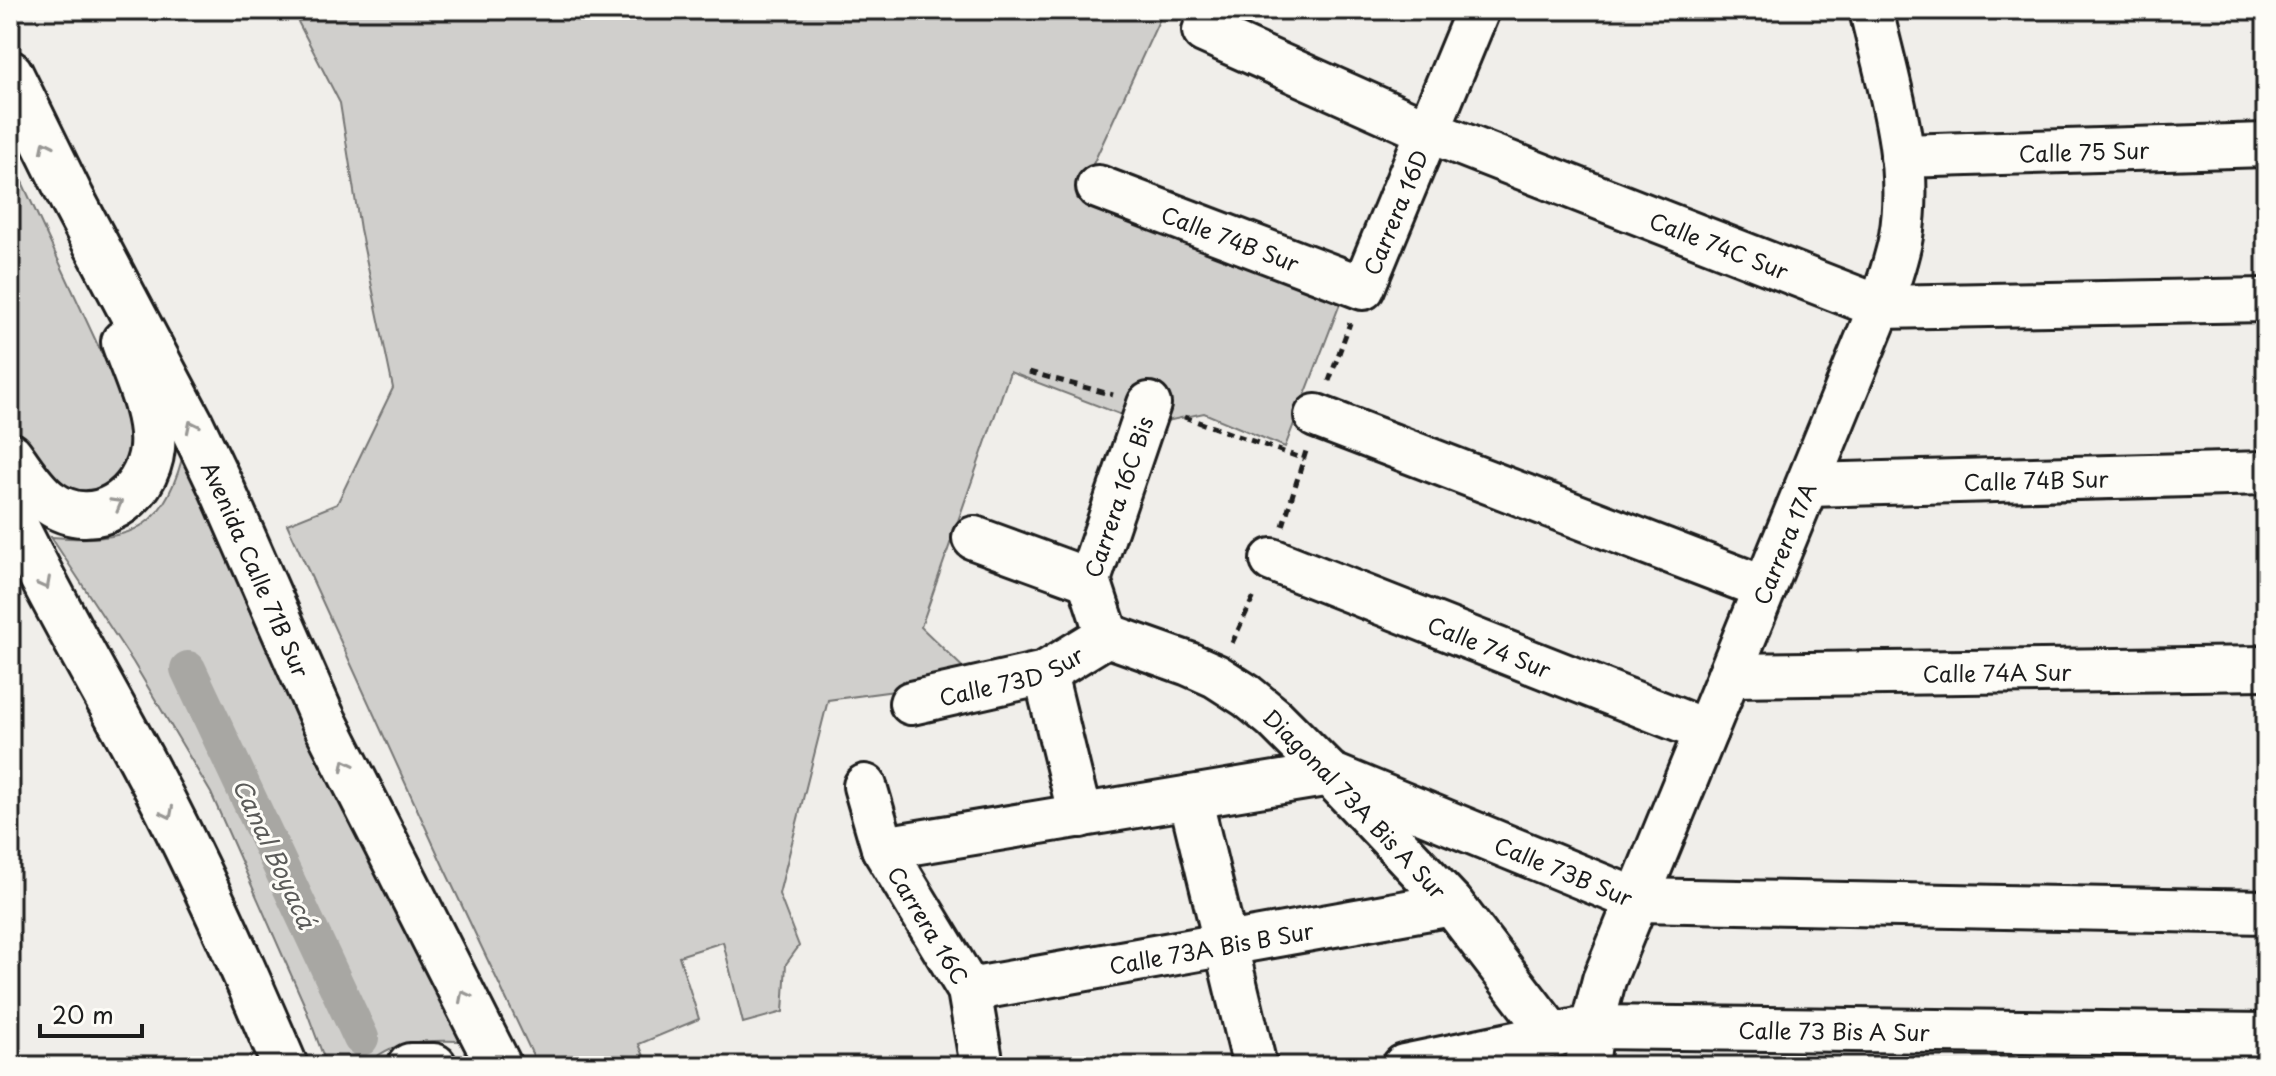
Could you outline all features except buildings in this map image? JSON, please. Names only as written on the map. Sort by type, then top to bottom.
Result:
[{"type":"highway","name":"Avenida Calle 71B Sur","points":[[10,73],[72,199],[191,424],[322,717],[499,1066]]},
{"type":"highway","points":[[10,455],[32,486],[51,503],[73,512],[91,513],[123,503],[135,492],[144,477],[152,448],[147,409],[72,199]]},
{"type":"highway","points":[[10,514],[42,579],[141,758],[221,918],[285,1066]]},
{"type":"highway","points":[[410,1066],[434,1066]]},
{"type":"street","name":"Carrera 16D","points":[[1363,288],[1478,10]]},
{"type":"street","name":"Carrera 17A","points":[[1578,1043],[1808,485],[1893,269],[1901,234],[1902,156],[1896,112],[1871,10]]},
{"type":"street","name":"Calle 74C Sur","points":[[1204,31],[1428,131],[1880,307],[2266,300]]},
{"type":"street","name":"Calle 75 Sur","points":[[1902,156],[2266,145]]},
{"type":"street","name":"Calle 74B Sur","points":[[1098,187],[1363,288]]},
{"type":"street","name":"Carrera 16C Bis","points":[[1107,635],[1089,580],[1149,404]]},
{"type":"street","points":[[1316,416],[1765,588]]},
{"type":"street","name":"Calle 74B Sur","points":[[1808,485],[2266,473]]},
{"type":"street","points":[[974,538],[1089,580]]},
{"type":"street","name":"Calle 74 Sur","points":[[1272,560],[1706,731]]},
{"type":"street","name":"Calle 73D Sur","points":[[911,703],[1045,673],[1107,635]]},
{"type":"street","name":"Diagonal 73A Bis A Sur","points":[[1107,635],[1216,676],[1274,718],[1452,904],[1578,1043]]},
{"type":"street","name":"Calle 74A Sur","points":[[1729,675],[2266,668]]},
{"type":"street","points":[[1045,673],[1080,816]]},
{"type":"street","points":[[883,848],[1330,774]]},
{"type":"street","name":"Calle 73B Sur","points":[[1330,774],[1637,900],[2266,912]]},
{"type":"street","name":"Carrera 16C","points":[[865,786],[883,848],[969,990],[982,1066]]},
{"type":"street","points":[[1190,797],[1255,1066]]},
{"type":"street","name":"Calle 73A Bis B Sur","points":[[969,990],[1452,904]]},
{"type":"street","name":"Calle 73 Bis A Sur","points":[[1404,1066],[1578,1043],[1913,1048],[2266,1035]]},
{"type":"path","name":"Carrera 16D","points":[[1316,416],[1363,288]]},
{"type":"path","points":[[842,1066],[874,1058],[876,1066]]},
{"type":"shaded area","points":[[292,10],[1167,10],[1161,16],[1077,199],[1341,301],[1285,447],[1204,413],[1148,425],[1010,372],[921,627],[976,680],[828,700],[779,894],[799,946],[786,964],[783,1012],[743,1023],[723,942],[679,956],[699,1019],[639,1044],[648,1066],[538,1066],[287,524],[337,504],[393,388],[360,229],[340,103]]},
{"type":"shaded area","points":[[10,156],[127,408],[131,437],[127,469],[111,486],[87,494],[66,489],[24,452],[10,424]]},
{"type":"shaded area","points":[[182,459],[461,1041],[410,1043],[386,1051],[366,1066],[327,1066],[304,1004],[211,793],[133,662],[51,537],[100,538],[136,528],[151,518],[163,504]]},
{"type":"waterway","name":"Canal Boyacá","points":[[188,669],[361,1038]]}]
